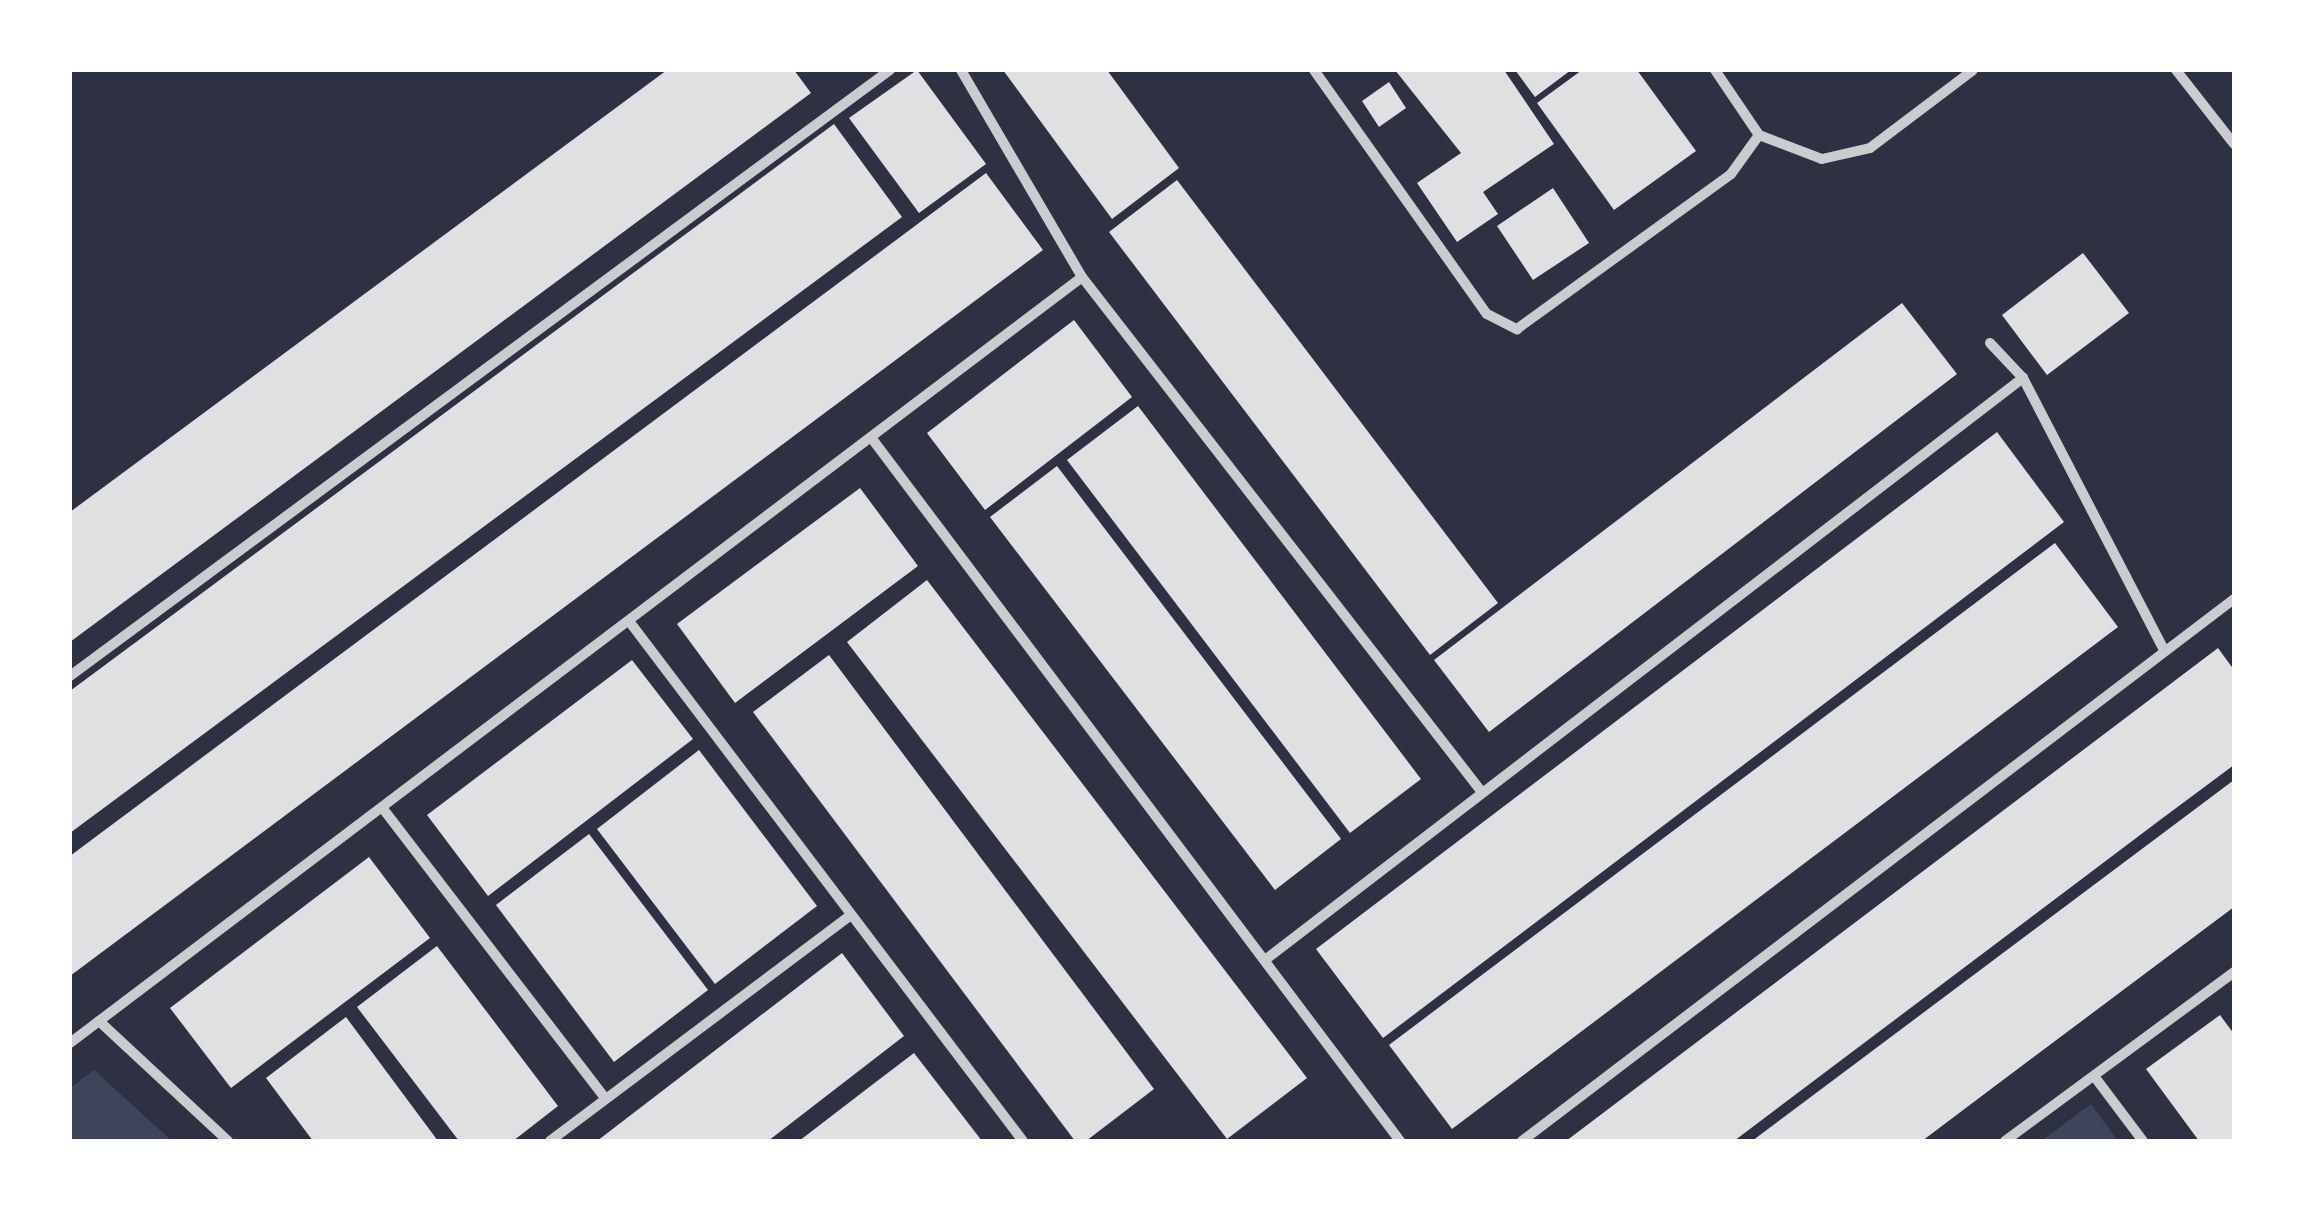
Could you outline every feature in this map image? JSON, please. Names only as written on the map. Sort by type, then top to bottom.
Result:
[{"type":"street","points":[[70,676],[890,70]]},
{"type":"street","points":[[962,70],[1082,277],[1481,791]]},
{"type":"street","points":[[1314,70],[1487,314],[1518,328],[1730,174],[1759,135]]},
{"type":"street","points":[[1714,70],[1759,135],[1811,157],[1853,155],[1898,132],[1973,70]]},
{"type":"street","points":[[2176,70],[2234,144]]},
{"type":"street","points":[[70,1043],[632,625],[1082,277]]},
{"type":"street","points":[[1990,343],[2022,378],[2164,650]]},
{"type":"street","points":[[1265,960],[2022,378]]},
{"type":"street","points":[[873,440],[1400,1141]]},
{"type":"street","points":[[1522,1141],[2234,599]]},
{"type":"street","points":[[632,625],[1024,1141]]},
{"type":"street","points":[[384,810],[606,1099]]},
{"type":"street","points":[[550,1141],[850,916]]},
{"type":"street","points":[[2005,1141],[2234,972]]},
{"type":"street","points":[[100,1021],[228,1141]]},
{"type":"street","points":[[2094,1076],[2143,1141]]},
{"type":"shaded area","points":[[94,1070],[172,1141],[70,1141],[70,1088]]},
{"type":"shaded area","points":[[2091,1104],[2118,1141],[2041,1141]]},
{"type":"building","points":[[667,70],[794,70],[811,93],[70,642],[70,512]]},
{"type":"building","points":[[917,70],[986,164],[919,213],[849,118]]},
{"type":"building","points":[[1003,70],[1107,70],[1179,168],[1112,219]]},
{"type":"building","points":[[1395,70],[1504,70],[1554,144],[1483,192],[1498,214],[1457,242],[1417,183],[1461,153]]},
{"type":"building","points":[[1515,70],[1571,70],[1535,97]]},
{"type":"building","points":[[1582,70],[1637,70],[1696,151],[1614,210],[1537,103]]},
{"type":"building","points":[[1389,82],[1406,108],[1379,127],[1362,101]]},
{"type":"building","points":[[834,124],[902,217],[70,833],[70,691]]},
{"type":"building","points":[[986,173],[1043,250],[70,976],[70,856]]},
{"type":"building","points":[[1177,180],[1498,603],[1430,655],[1109,232]]},
{"type":"building","points":[[1553,188],[1589,243],[1533,280],[1497,226]]},
{"type":"building","points":[[2083,253],[2129,313],[2047,375],[2002,315]]},
{"type":"building","points":[[1902,303],[1957,374],[1489,732],[1434,660]]},
{"type":"building","points":[[1074,320],[1132,397],[985,510],[927,433]]},
{"type":"building","points":[[1138,406],[1421,779],[1350,833],[1067,460]]},
{"type":"building","points":[[1997,432],[2064,522],[1383,1038],[1316,949]]},
{"type":"building","points":[[1057,466],[1341,839],[1275,890],[990,517]]},
{"type":"building","points":[[860,488],[918,566],[735,703],[677,624]]},
{"type":"building","points":[[2055,543],[2118,627],[1452,1129],[1389,1045]]},
{"type":"building","points":[[927,580],[1307,1078],[1227,1139],[847,642]]},
{"type":"building","points":[[2218,648],[2234,670],[2234,765],[1734,1141],[1566,1141]]},
{"type":"building","points":[[829,655],[1154,1089],[1086,1141],[1075,1141],[753,712]]},
{"type":"building","points":[[632,660],[693,739],[488,896],[427,815]]},
{"type":"building","points":[[699,750],[817,906],[715,984],[597,829]]},
{"type":"building","points":[[2234,780],[2234,907],[1922,1141],[1752,1141]]},
{"type":"building","points":[[589,834],[708,990],[614,1062],[496,905]]},
{"type":"building","points":[[369,857],[430,938],[231,1088],[170,1008]]},
{"type":"building","points":[[437,946],[558,1106],[513,1141],[459,1141],[357,1007]]},
{"type":"building","points":[[842,953],[904,1036],[768,1141],[597,1141]]},
{"type":"building","points":[[2220,1015],[2234,1034],[2234,1141],[2199,1141],[2146,1069]]},
{"type":"building","points":[[346,1017],[438,1141],[313,1141],[266,1078]]},
{"type":"building","points":[[914,1053],[982,1141],[799,1141],[868,1088]]}]
